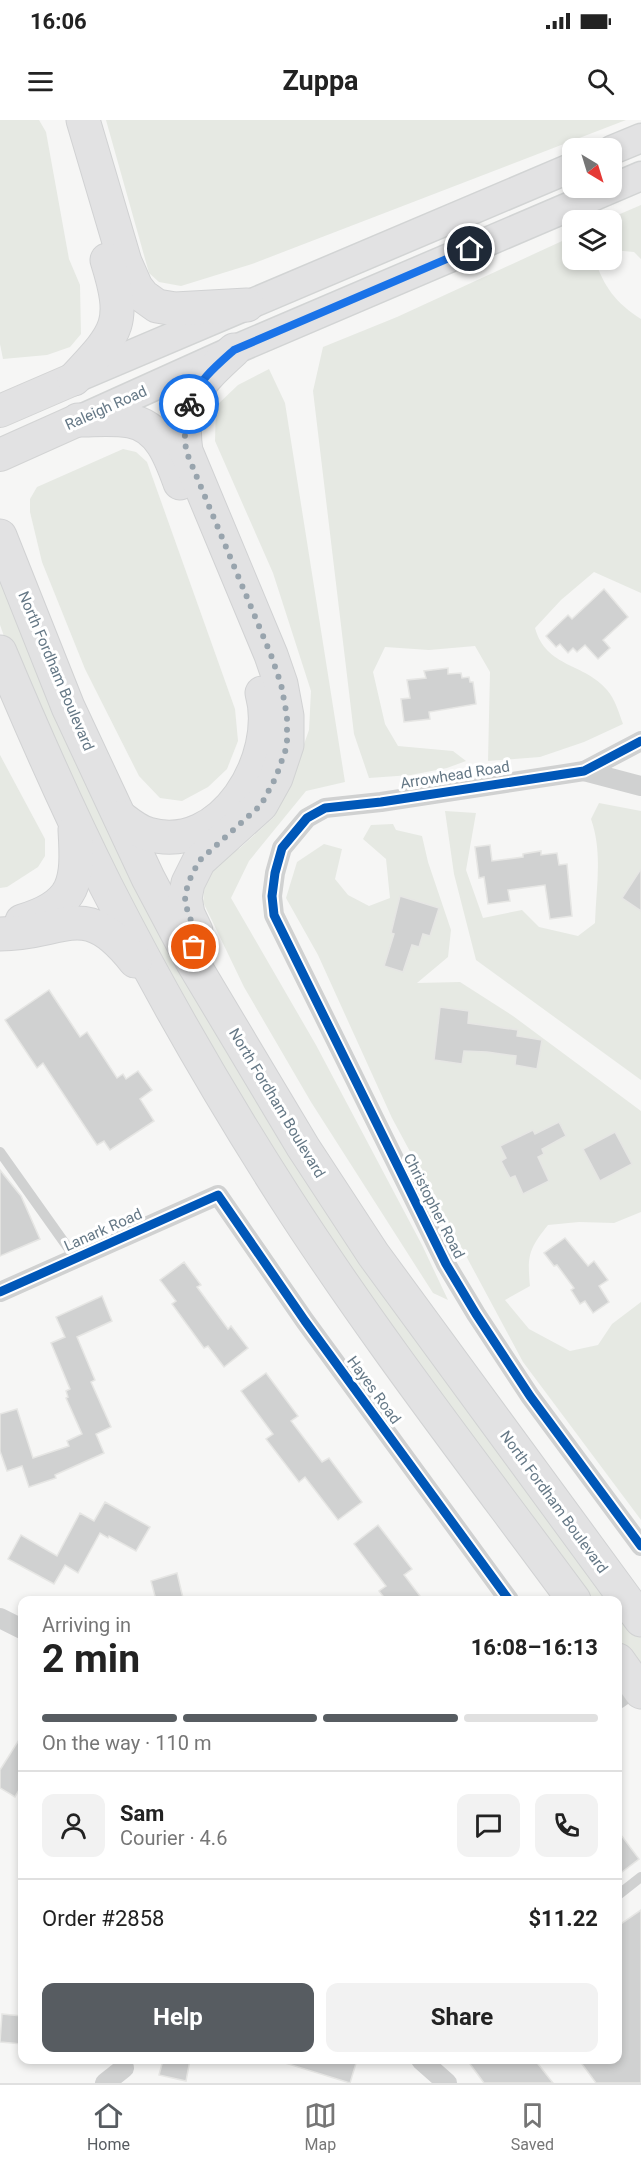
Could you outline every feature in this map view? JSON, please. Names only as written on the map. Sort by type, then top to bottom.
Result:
[{"type":"highway","points":[[65,120],[115,285],[118,309],[110,334],[100,351],[74,379]]},
{"type":"highway","points":[[83,120],[125,262],[136,287],[143,296],[157,306],[175,309],[248,305]]},
{"type":"highway","points":[[193,963],[196,931],[188,914],[185,898],[188,883],[199,861],[261,805],[276,777],[287,746],[287,716],[281,684],[186,451],[185,413],[195,390],[210,372],[234,350]]},
{"type":"highway","points":[[78,420],[129,421],[150,430],[164,446],[238,629],[264,703],[265,721],[260,759],[236,801],[219,816],[195,831],[173,837],[147,834],[120,817]]},
{"type":"highway","name":"North Fordham Boulevard","points":[[0,536],[68,708],[148,878],[193,963],[303,1147],[373,1254],[641,1620]]},
{"type":"highway","points":[[0,652],[74,820],[107,887],[171,1007],[286,1199],[356,1302],[571,1596]]},
{"type":"highway","points":[[0,921],[19,921],[43,913],[63,899],[72,886],[77,864],[74,820]]},
{"type":"highway","points":[[0,934],[28,932],[77,922],[98,926],[108,932],[130,954],[171,1007]]},
{"type":"main road","points":[[622,146],[641,138]]},
{"type":"main road","points":[[0,411],[562,172]]},
{"type":"main road","name":"Raleigh Road","points":[[0,455],[234,350],[641,176]]},
{"type":"street","name":"Arrowhead Road","points":[[282,849],[307,818],[326,808],[381,802],[584,771],[641,741]]},
{"type":"street","points":[[584,771],[641,786]]},
{"type":"street","name":"Christopher Road","points":[[282,849],[275,873],[272,896],[274,915],[446,1264],[530,1396],[641,1546]]},
{"type":"street","name":"Lanark Road","points":[[0,1292],[219,1195]]},
{"type":"street","name":"Hayes Road","points":[[219,1195],[305,1321],[506,1596]]},
{"type":"street","points":[[0,1618],[18,1627]]},
{"type":"street","points":[[426,2064],[447,2083]]},
{"type":"street","points":[[105,2083],[124,2070]]},
{"type":"lane","points":[[0,1152],[76,1259]]},
{"type":"lane","points":[[622,1892],[641,1878]]},
{"type":"shaded area","points":[[0,120],[39,120],[46,132],[69,259],[80,285],[81,334],[70,347],[47,355],[3,359],[0,344]]},
{"type":"shaded area","points":[[106,120],[626,120],[579,138],[562,138],[562,145],[252,264],[181,286],[159,282],[149,273]]},
{"type":"shaded area","points":[[641,205],[641,259],[634,252],[622,251],[622,213]]},
{"type":"shaded area","points":[[562,241],[562,270],[599,270],[612,294],[641,319],[641,593],[594,572],[561,600],[535,628],[540,641],[548,651],[598,681],[607,690],[615,702],[623,724],[584,742],[540,757],[488,761],[490,672],[475,646],[429,650],[385,647],[373,672],[385,724],[398,746],[453,751],[466,761],[447,768],[411,775],[369,778],[354,734],[313,391],[323,347],[397,317]]},
{"type":"shaded area","points":[[269,369],[285,403],[345,782],[306,791],[249,861],[231,898],[316,1045],[422,1245],[448,1300],[433,1293],[311,1102],[244,987],[203,902],[206,875],[216,862],[240,848],[274,817],[289,786],[309,730],[311,691],[273,573],[215,441],[216,406],[238,385]]},
{"type":"shaded area","points":[[123,449],[136,452],[147,462],[235,709],[238,741],[227,769],[208,787],[182,801],[160,798],[139,776],[85,669],[42,562],[30,512],[30,499],[37,487]]},
{"type":"shaded area","points":[[0,571],[137,878],[611,1596],[585,1596],[335,1252],[157,961],[10,653],[0,625]]},
{"type":"shaded area","points":[[0,755],[45,839],[45,856],[38,867],[7,887],[0,888]]},
{"type":"shaded area","points":[[599,803],[641,811],[641,1080],[476,960],[454,874],[445,811],[476,813],[466,870],[483,918],[522,910],[539,927],[578,936],[595,923],[598,858],[591,819]]},
{"type":"shaded area","points":[[393,824],[396,830],[422,836],[428,862],[451,930],[448,957],[417,983],[460,982],[513,1016],[641,1111],[641,1212],[614,1223],[579,1222],[548,1225],[533,1247],[529,1259],[530,1286],[505,1300],[529,1329],[570,1351],[598,1345],[612,1324],[641,1302],[641,1520],[523,1362],[392,1118],[318,955],[286,898],[297,862],[324,844],[342,849],[335,879],[348,895],[369,906],[390,898],[386,859],[363,839],[371,825]]},
{"type":"shaded area","points":[[622,1612],[641,1638],[641,1664],[633,1660],[622,1646]]},
{"type":"building","points":[[604,589],[628,617],[603,640],[610,648],[598,659],[585,645],[577,652],[573,648],[568,653],[560,644],[556,647],[546,636],[568,615],[572,619]]},
{"type":"building","points":[[448,668],[448,674],[461,673],[462,678],[469,677],[470,682],[473,682],[476,704],[429,712],[430,719],[404,722],[401,699],[410,698],[407,680],[426,678],[424,671]]},
{"type":"building","points":[[490,845],[492,861],[523,857],[523,854],[541,851],[541,855],[557,853],[559,865],[567,864],[572,916],[550,919],[545,885],[508,890],[510,901],[488,904],[484,877],[479,878],[475,847]]},
{"type":"building","points":[[641,869],[641,911],[622,898]]},
{"type":"building","points":[[400,896],[439,908],[430,936],[423,934],[419,947],[412,945],[403,972],[384,966],[394,934],[391,933]]},
{"type":"building","points":[[49,990],[80,1037],[87,1032],[117,1078],[123,1074],[126,1079],[138,1071],[152,1090],[140,1099],[154,1121],[110,1150],[104,1141],[97,1145],[43,1063],[37,1068],[5,1020]]},
{"type":"building","points":[[440,1007],[469,1011],[468,1023],[518,1030],[517,1036],[542,1040],[537,1069],[515,1065],[516,1056],[487,1052],[464,1051],[462,1064],[434,1060]]},
{"type":"building","points":[[559,1122],[566,1136],[542,1149],[544,1154],[538,1157],[549,1181],[523,1194],[515,1176],[510,1178],[501,1161],[506,1158],[500,1146],[533,1130],[535,1134]]},
{"type":"building","points":[[615,1132],[632,1164],[600,1181],[583,1149]]},
{"type":"building","points":[[0,1170],[21,1196],[40,1239],[0,1256]]},
{"type":"building","points":[[565,1238],[588,1266],[594,1261],[608,1280],[599,1286],[609,1302],[593,1313],[585,1301],[580,1304],[571,1290],[574,1288],[557,1265],[554,1266],[544,1253]]},
{"type":"building","points":[[184,1262],[201,1285],[197,1287],[228,1329],[231,1326],[248,1348],[224,1367],[208,1346],[204,1348],[172,1304],[176,1301],[160,1280]]},
{"type":"building","points":[[102,1296],[112,1321],[77,1337],[95,1380],[91,1382],[111,1427],[96,1434],[104,1453],[55,1475],[56,1478],[29,1487],[22,1466],[7,1471],[0,1451],[0,1414],[17,1409],[33,1458],[69,1446],[67,1441],[82,1434],[66,1398],[68,1397],[66,1391],[70,1389],[51,1343],[65,1337],[56,1317]]},
{"type":"building","points":[[266,1373],[298,1416],[291,1421],[322,1462],[329,1458],[362,1502],[338,1520],[305,1477],[299,1482],[266,1439],[273,1434],[241,1391]]},
{"type":"building","points":[[105,1502],[150,1527],[136,1551],[100,1533],[78,1573],[65,1565],[54,1584],[8,1559],[21,1535],[57,1556],[80,1513],[94,1521]]},
{"type":"building","points":[[378,1525],[412,1569],[404,1575],[420,1596],[383,1596],[379,1591],[386,1586],[354,1544]]},
{"type":"building","points":[[177,1573],[183,1596],[155,1596],[151,1581]]},
{"type":"building","points":[[18,1741],[18,1792],[15,1797],[0,1788],[0,1770]]},
{"type":"building","points":[[622,1836],[639,1859],[622,1872]]},
{"type":"building","points":[[641,1910],[641,2083],[596,2083],[582,2064],[622,2064],[622,1923]]},
{"type":"building","points":[[2,2014],[18,2016],[18,2044],[0,2042]]},
{"type":"building","points":[[162,2064],[189,2064],[186,2081],[159,2075]]},
{"type":"building","points":[[288,2064],[356,2064],[350,2083]]},
{"type":"building","points":[[470,2064],[538,2064],[553,2083],[484,2083]]},
{"type":"cycle path","points":[[641,741],[584,771],[381,802],[325,808],[307,818],[282,848],[272,896],[274,915],[446,1264],[530,1396],[641,1546]]},
{"type":"cycle path","points":[[0,1292],[218,1195],[305,1321],[506,1596]]},
{"type":"way so far","points":[[189,404],[184,423],[186,451],[271,655],[281,684],[287,716],[287,746],[276,777],[261,805],[199,861],[188,883],[185,898],[188,914],[196,931],[194,947]]},
{"type":"route","points":[[189,404],[195,390],[210,372],[234,350],[470,249]]}]
